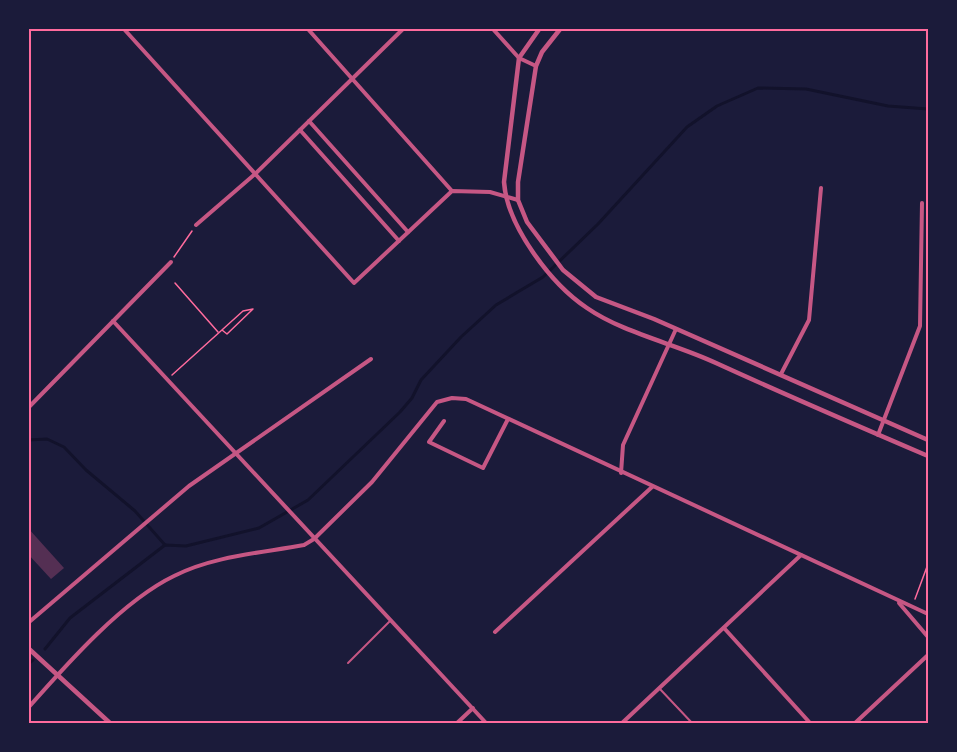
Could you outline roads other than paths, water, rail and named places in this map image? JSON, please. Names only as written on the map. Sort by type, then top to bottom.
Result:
[{"type":"street","points":[[123,28],[354,284],[452,191],[490,192],[518,200]]},
{"type":"street","points":[[307,28],[452,191]]},
{"type":"street","points":[[196,225],[255,174],[404,28]]},
{"type":"street","points":[[492,28],[519,58],[536,66]]},
{"type":"street","points":[[540,28],[519,58],[509,133],[506,198],[542,263],[553,278],[588,309],[928,456]]},
{"type":"street","points":[[561,28],[542,51],[536,66],[518,182],[518,200],[527,222],[562,270],[596,297],[781,374],[928,440]]},
{"type":"street","points":[[309,122],[408,232]]},
{"type":"street","points":[[300,130],[399,241]]},
{"type":"street","points":[[781,374],[808,320],[821,188]]},
{"type":"street","points":[[878,435],[920,326],[922,203]]},
{"type":"street","points":[[28,408],[171,261]]},
{"type":"street","points":[[113,321],[235,455],[487,723]]},
{"type":"street","points":[[621,473],[623,445],[676,329]]},
{"type":"street","points":[[28,623],[189,486],[371,359]]},
{"type":"street","points":[[28,708],[57,675],[127,608],[173,576],[208,563],[304,545],[314,539],[372,482],[431,409],[438,402],[452,398],[466,399],[928,614]]},
{"type":"street","points":[[444,421],[429,442],[483,468],[508,419]]},
{"type":"street","points":[[495,632],[652,487]]},
{"type":"street","points":[[621,723],[801,555]]},
{"type":"street","points":[[897,600],[928,637]]},
{"type":"street","points":[[724,628],[811,723]]},
{"type":"street","points":[[28,648],[107,722]]},
{"type":"street","points":[[854,723],[928,655]]},
{"type":"street","points":[[456,723],[473,708]]},
{"type":"lane","points":[[348,663],[391,620]]},
{"type":"lane","points":[[659,688],[693,723]]},
{"type":"waterway","points":[[45,649],[70,618],[165,545],[186,546],[259,528],[308,500],[400,412],[412,398],[421,380],[461,337],[496,305],[543,277],[598,224],[687,127],[717,106],[758,88],[806,89],[888,106],[928,109]]},
{"type":"waterway","points":[[28,440],[47,439],[64,447],[86,470],[135,511],[165,545]]},
{"type":"waterway","points":[[28,664],[33,660]]}]
